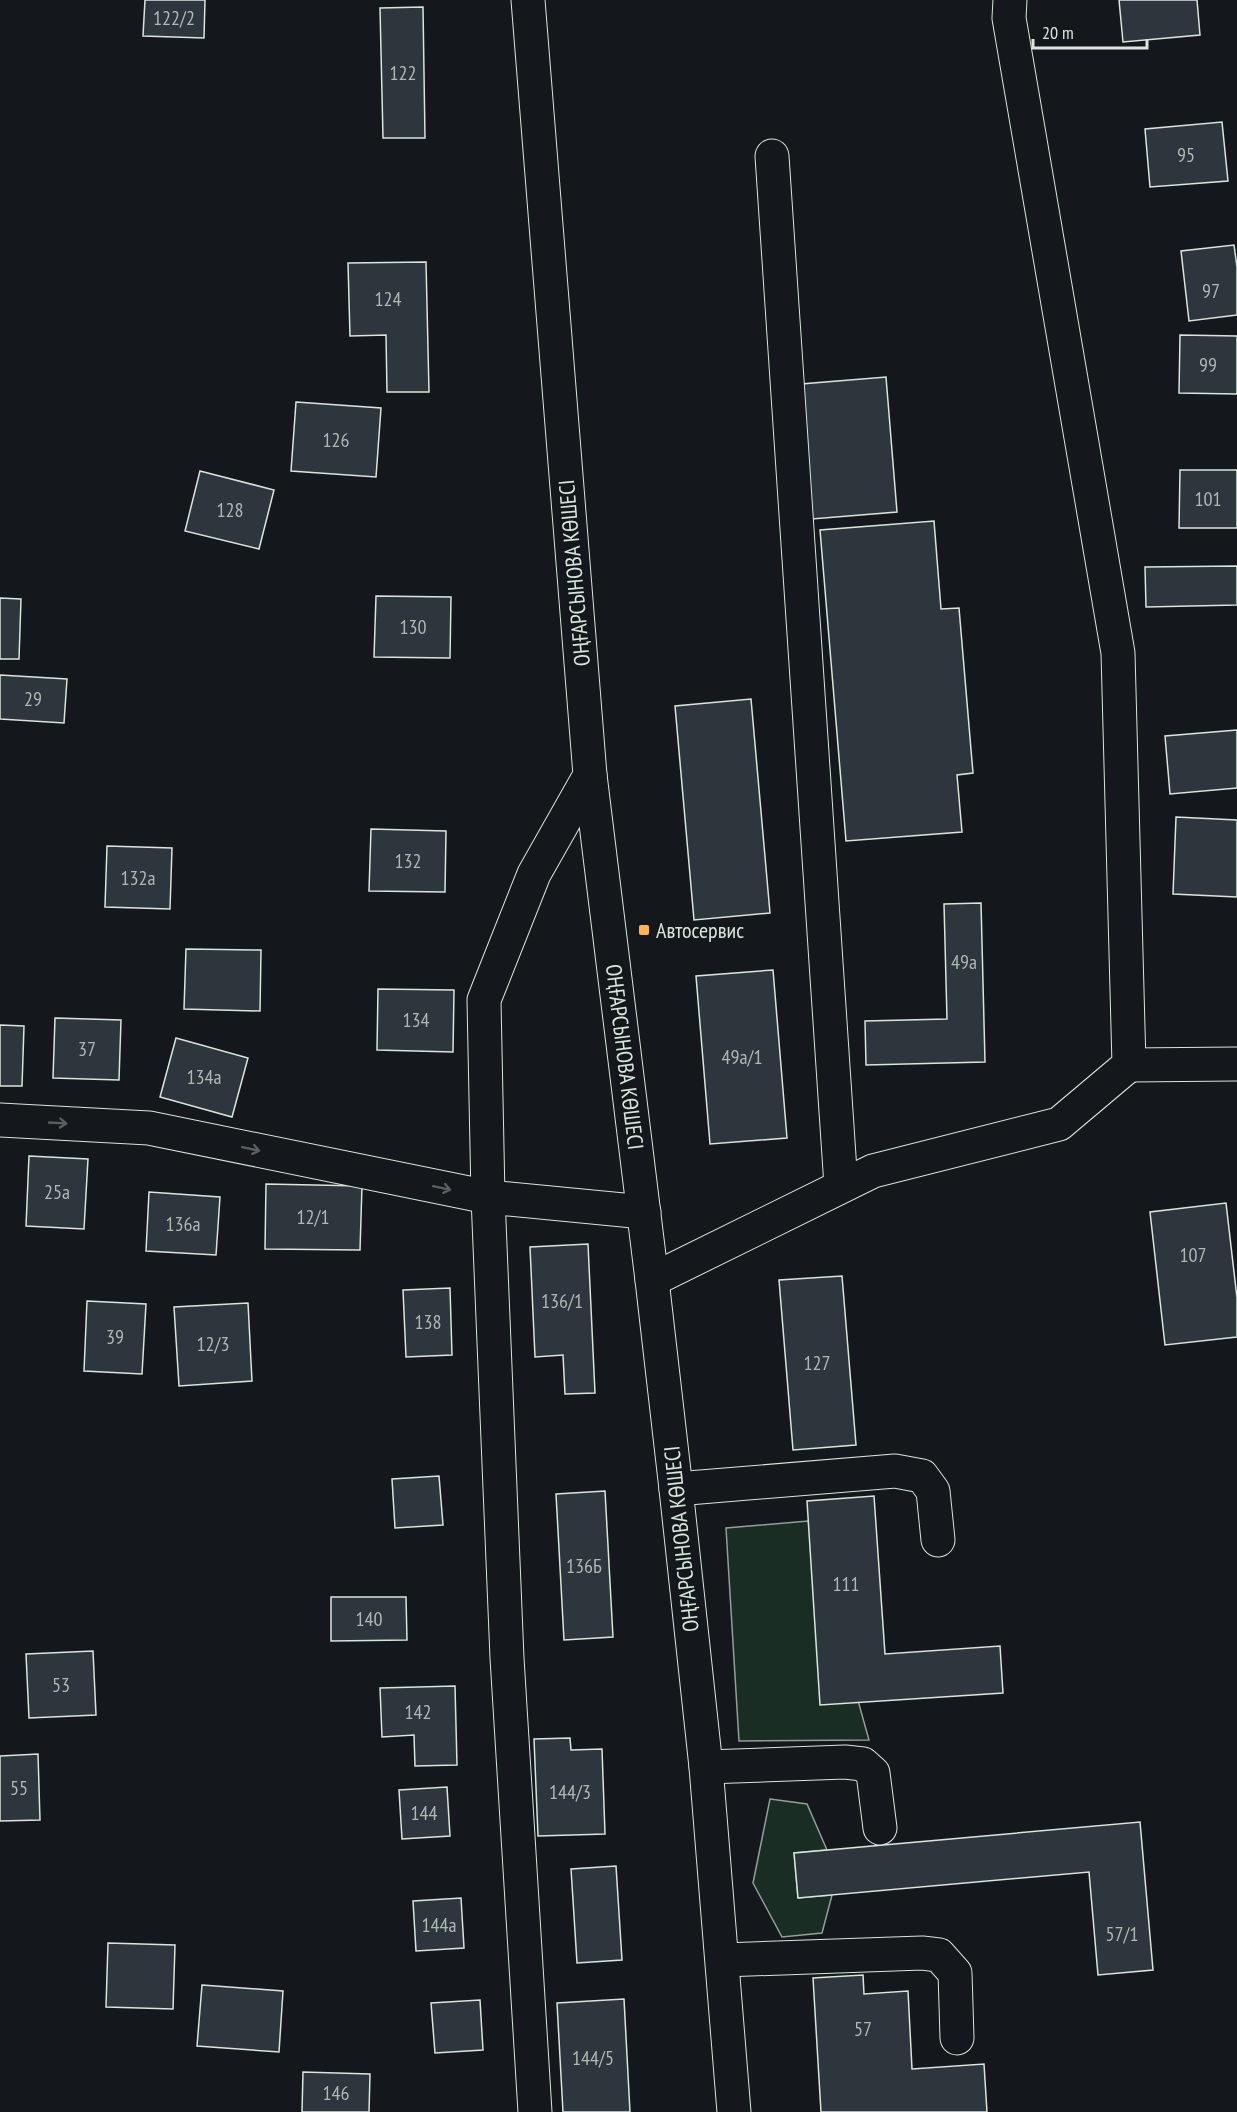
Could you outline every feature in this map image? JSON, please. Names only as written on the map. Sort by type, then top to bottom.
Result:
[{"type":"main road","name":"ОҢҒАРСЫНОВА КӨШЕСІ","points":[[528,0],[590,775],[652,1280],[706,1767],[734,2112]]},
{"type":"main road","points":[[1010,0],[1009,18],[1118,653],[1129,1065]]},
{"type":"main road","points":[[772,156],[841,1186]]},
{"type":"main road","points":[[535,2112],[507,1658],[488,1197],[484,1000],[534,874],[590,775]]},
{"type":"main road","points":[[652,1280],[873,1171],[1059,1124],[1129,1065],[1237,1064]]},
{"type":"main road","points":[[0,1120],[149,1128],[488,1197],[644,1212]]},
{"type":"main road","points":[[676,1489],[895,1471],[922,1476],[933,1491],[938,1540]]},
{"type":"main road","points":[[706,1767],[845,1762],[863,1764],[873,1773],[880,1828]]},
{"type":"main road","points":[[723,1960],[922,1953],[939,1955],[955,1973],[957,2038]]},
{"type":"green space","points":[[808,1521],[869,1740],[739,1741],[726,1528]]},
{"type":"green space","points":[[770,1799],[807,1804],[827,1850],[794,1853],[798,1898],[832,1895],[822,1933],[782,1937],[753,1883]]},
{"type":"building","points":[[145,0],[205,0],[204,38],[143,36]]},
{"type":"building","points":[[1119,0],[1197,0],[1200,35],[1123,42]]},
{"type":"building","points":[[423,7],[425,138],[383,138],[380,8]]},
{"type":"building","points":[[1222,122],[1228,181],[1150,187],[1145,129]]},
{"type":"building","points":[[1234,245],[1237,267],[1237,315],[1189,321],[1181,251]]},
{"type":"building","points":[[426,262],[429,392],[387,392],[386,335],[350,336],[348,263]]},
{"type":"building","points":[[1180,335],[1237,336],[1237,394],[1179,393]]},
{"type":"building","points":[[886,377],[897,512],[812,519],[801,384]]},
{"type":"building","points":[[296,402],[381,408],[376,477],[291,471]]},
{"type":"building","points":[[1180,470],[1237,470],[1237,528],[1179,528]]},
{"type":"building","points":[[200,471],[274,490],[259,549],[185,531]]},
{"type":"building","points":[[934,521],[941,609],[959,608],[973,773],[957,775],[962,832],[846,841],[820,530]]},
{"type":"building","points":[[1237,566],[1237,605],[1146,607],[1145,567]]},
{"type":"building","points":[[376,596],[451,597],[450,658],[374,657]]},
{"type":"building","points":[[0,598],[21,599],[19,659],[0,659]]},
{"type":"building","points":[[0,675],[67,679],[64,723],[0,719]]},
{"type":"building","points":[[751,699],[770,913],[694,920],[675,706]]},
{"type":"building","points":[[1237,730],[1237,788],[1170,794],[1165,736]]},
{"type":"building","points":[[1176,817],[1237,820],[1237,897],[1173,894]]},
{"type":"building","points":[[371,829],[446,831],[445,892],[369,891]]},
{"type":"building","points":[[107,846],[172,848],[170,909],[105,907]]},
{"type":"building","points":[[981,903],[985,1062],[866,1065],[865,1021],[947,1019],[944,904]]},
{"type":"building","points":[[186,949],[261,950],[260,1011],[184,1009]]},
{"type":"building","points":[[773,970],[787,1138],[710,1144],[696,976]]},
{"type":"building","points":[[378,989],[454,990],[453,1052],[377,1050]]},
{"type":"building","points":[[55,1018],[121,1020],[119,1080],[53,1078]]},
{"type":"building","points":[[0,1025],[24,1026],[22,1086],[0,1086]]},
{"type":"building","points":[[176,1038],[248,1058],[232,1117],[160,1097]]},
{"type":"building","points":[[29,1156],[88,1159],[84,1229],[26,1226]]},
{"type":"building","points":[[266,1184],[362,1186],[360,1250],[265,1249]]},
{"type":"building","points":[[149,1192],[220,1197],[216,1255],[146,1251]]},
{"type":"building","points":[[1226,1203],[1237,1298],[1237,1337],[1165,1345],[1150,1212]]},
{"type":"building","points":[[588,1244],[595,1393],[565,1394],[563,1355],[535,1357],[530,1247]]},
{"type":"building","points":[[842,1276],[856,1445],[793,1450],[779,1280]]},
{"type":"building","points":[[450,1288],[452,1355],[406,1357],[403,1290]]},
{"type":"building","points":[[87,1301],[146,1304],[142,1374],[84,1371]]},
{"type":"building","points":[[248,1303],[252,1381],[179,1386],[174,1307]]},
{"type":"building","points":[[439,1476],[443,1525],[395,1528],[392,1479]]},
{"type":"building","points":[[605,1491],[613,1637],[564,1640],[556,1494]]},
{"type":"building","points":[[874,1496],[885,1654],[1000,1646],[1003,1693],[820,1705],[807,1501]]},
{"type":"building","points":[[331,1597],[406,1597],[407,1640],[331,1641]]},
{"type":"building","points":[[93,1651],[96,1715],[29,1718],[26,1654]]},
{"type":"building","points":[[455,1686],[457,1765],[415,1766],[414,1735],[382,1737],[380,1688]]},
{"type":"building","points":[[570,1738],[571,1750],[602,1749],[605,1834],[538,1836],[534,1739]]},
{"type":"building","points":[[38,1754],[40,1820],[0,1821],[0,1756]]},
{"type":"building","points":[[447,1787],[450,1836],[402,1839],[399,1790]]},
{"type":"building","points":[[1140,1822],[1153,1970],[1098,1975],[1089,1872],[798,1898],[794,1853]]},
{"type":"building","points":[[616,1866],[622,1960],[577,1963],[571,1869]]},
{"type":"building","points":[[461,1898],[464,1948],[416,1951],[413,1901]]},
{"type":"building","points":[[108,1943],[175,1945],[173,2009],[106,2007]]},
{"type":"building","points":[[863,1975],[864,1994],[908,1991],[912,2069],[984,2064],[987,2112],[821,2112],[813,1978]]},
{"type":"building","points":[[202,1985],[283,1991],[279,2052],[197,2046]]},
{"type":"building","points":[[624,1999],[630,2112],[563,2112],[557,2003]]},
{"type":"building","points":[[480,2000],[483,2050],[435,2053],[431,2003]]},
{"type":"building","points":[[303,2072],[370,2074],[369,2112],[302,2112]]},
{"type":"place","name":"Автосервис","points":[[644,930]]}]
